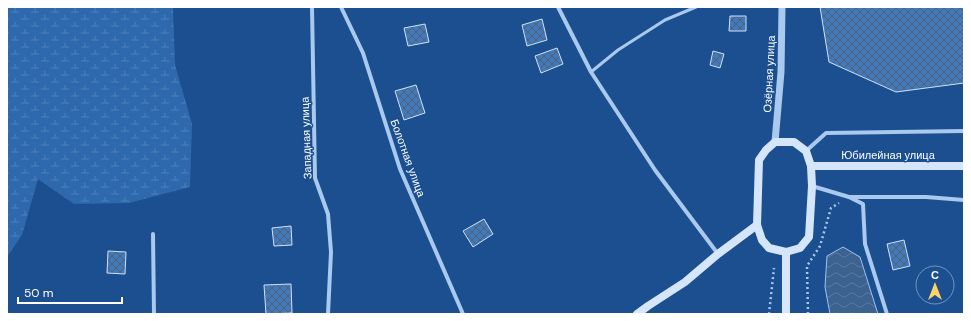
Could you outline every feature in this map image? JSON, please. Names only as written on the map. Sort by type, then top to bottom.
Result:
[{"type":"main road","points":[[775,142],[794,142],[806,151],[811,166],[812,186],[809,237],[800,248],[786,252],[769,248],[762,240],[757,225],[759,160],[766,150],[775,142]]},
{"type":"main road","name":"Юбилейная улица","points":[[811,166],[964,166]]},
{"type":"main road","points":[[638,314],[685,282],[718,254],[757,225]]},
{"type":"main road","points":[[786,252],[786,314]]},
{"type":"street","name":"Западная улица","points":[[312,7],[315,178],[328,214],[331,252],[328,314]]},
{"type":"street","name":"Болотная улица","points":[[341,7],[363,53],[400,169],[463,314]]},
{"type":"street","points":[[558,7],[591,72],[655,170],[718,254]]},
{"type":"street","name":"Озёрная улица","points":[[775,142],[782,72],[782,7]]},
{"type":"street","points":[[806,151],[826,133],[964,131]]},
{"type":"street","points":[[812,186],[849,197],[863,204],[865,244],[887,314]]},
{"type":"street","points":[[849,197],[926,197],[964,200]]},
{"type":"street","points":[[153,234],[154,314]]},
{"type":"lane","points":[[591,72],[618,50],[665,20],[696,7]]},
{"type":"path","points":[[808,314],[807,266],[820,246],[831,208],[849,197]]},
{"type":"path","points":[[769,314],[774,268],[786,266]]},
{"type":"green space","points":[[7,7],[173,7],[175,65],[192,124],[190,187],[129,203],[74,204],[38,179],[22,235],[7,257]]},
{"type":"water","points":[[843,247],[860,257],[878,314],[830,314],[825,287],[827,256]]},
{"type":"building","points":[[820,7],[964,7],[964,83],[896,92],[829,62]]},
{"type":"building","points":[[730,16],[746,16],[746,31],[729,31]]},
{"type":"building","points":[[542,19],[547,40],[527,46],[522,25]]},
{"type":"building","points":[[425,24],[429,42],[408,46],[404,28]]},
{"type":"building","points":[[557,48],[563,64],[541,73],[535,56]]},
{"type":"building","points":[[713,51],[724,54],[720,68],[710,65]]},
{"type":"building","points":[[416,85],[425,113],[404,120],[395,91]]},
{"type":"building","points":[[484,219],[493,234],[473,247],[463,231]]},
{"type":"building","points":[[291,226],[292,245],[274,246],[272,228]]},
{"type":"building","points":[[904,240],[910,266],[893,270],[887,244]]},
{"type":"building","points":[[108,251],[126,252],[125,274],[107,273]]},
{"type":"building","points":[[291,284],[292,313],[266,314],[264,285]]}]
